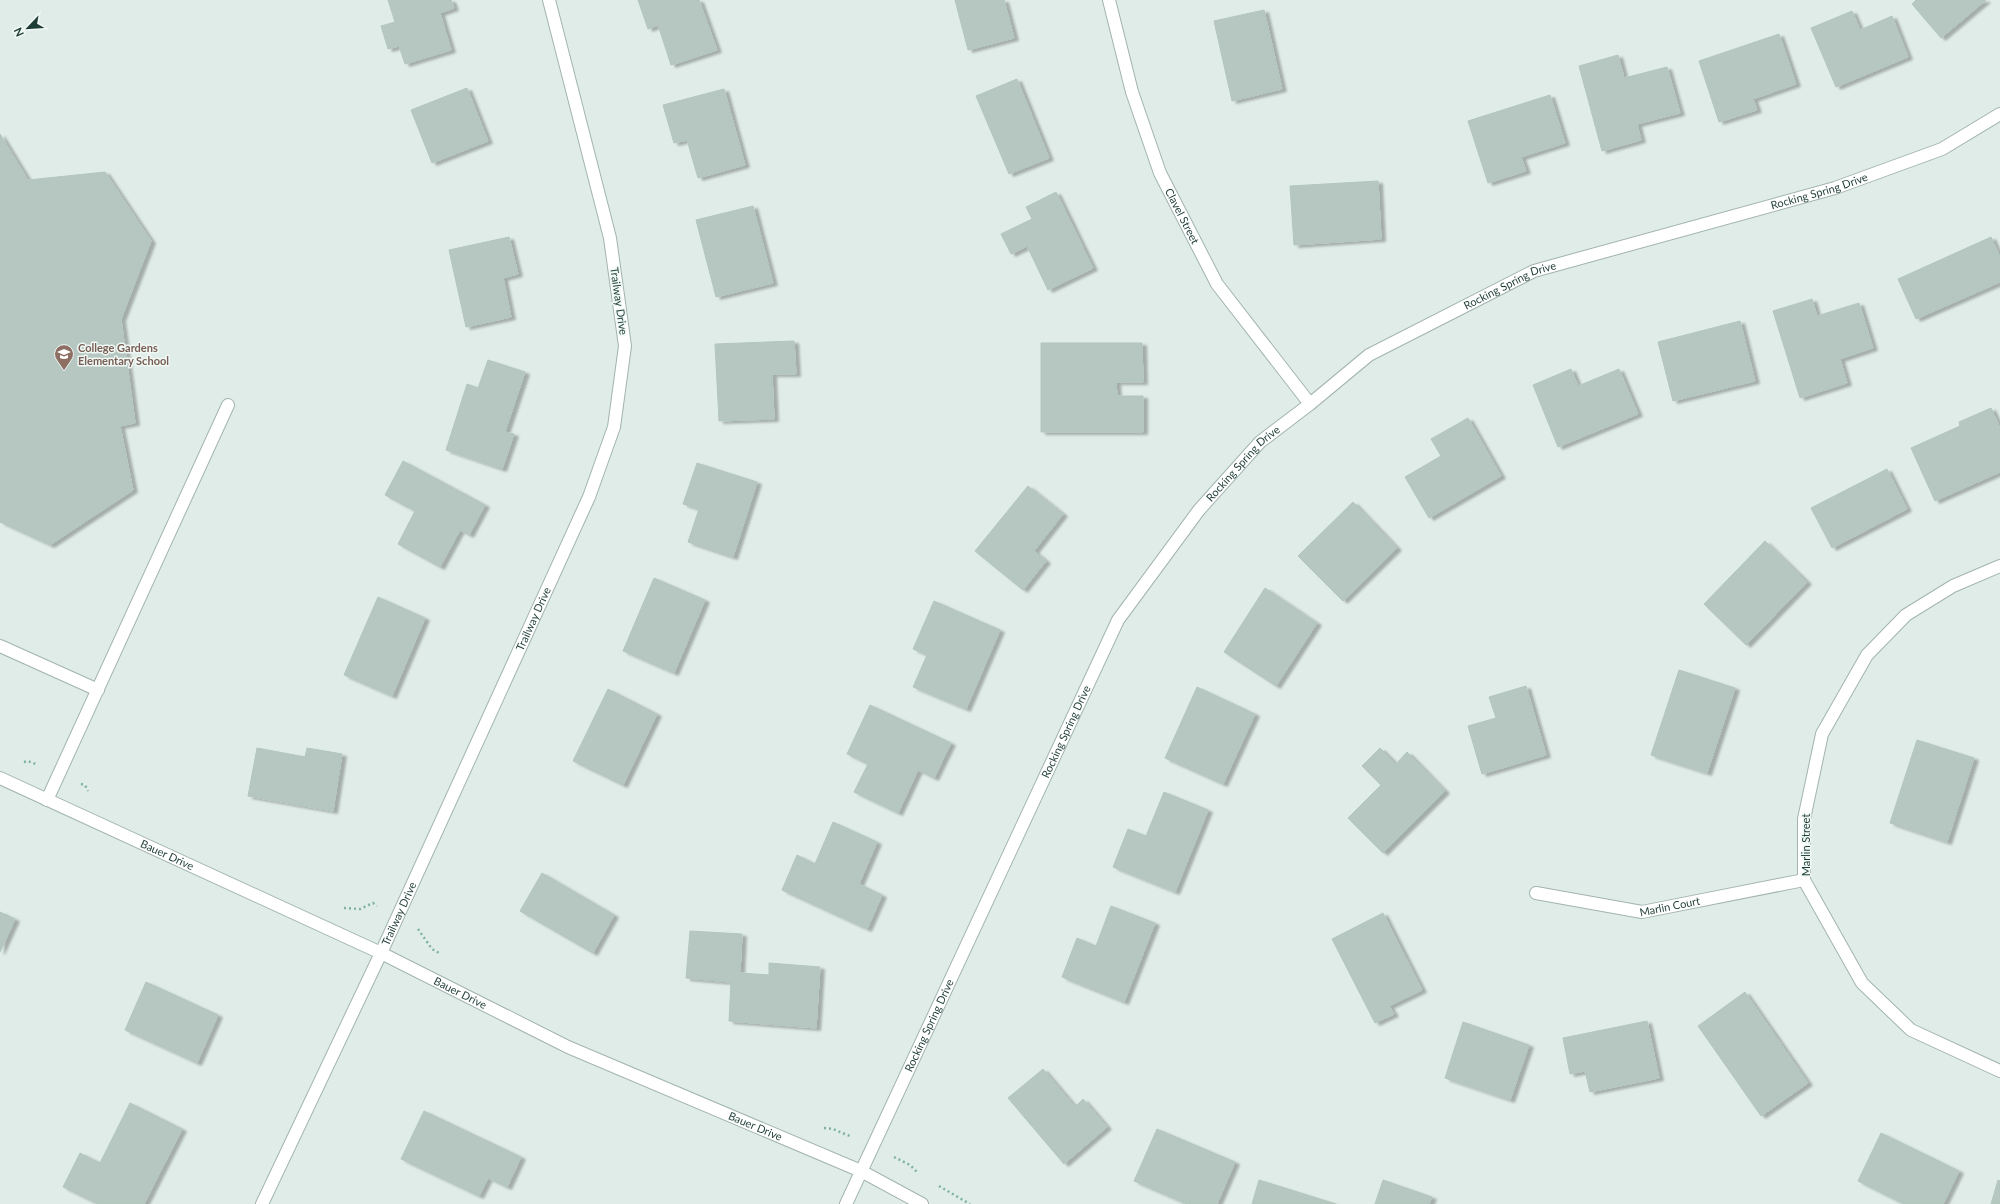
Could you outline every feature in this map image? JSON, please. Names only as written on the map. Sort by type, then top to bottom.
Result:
[{"type":"street","name":"Trailway Drive","points":[[262,1204],[381,953],[589,497],[614,427],[625,346],[610,238],[550,0]]},
{"type":"street","name":"Clavel Street","points":[[1109,0],[1132,92],[1160,173],[1217,284],[1310,404]]},
{"type":"street","name":"Rocking Spring Drive","points":[[846,1204],[1118,620],[1209,498],[1260,442],[1310,404],[1369,355],[1534,271],[1835,188],[1942,149],[2000,114]]},
{"type":"street","points":[[47,800],[228,405]]},
{"type":"street","name":"Marlin Street","points":[[2000,566],[1953,586],[1906,615],[1867,655],[1822,734],[1804,819],[1804,880],[1862,984],[1911,1030],[2000,1071]]},
{"type":"street","points":[[0,646],[98,690]]},
{"type":"street","name":"Bauer Drive","points":[[0,778],[381,953],[568,1047],[861,1172],[922,1204]]},
{"type":"street","name":"Marlin Court","points":[[1536,892],[1642,912],[1804,880]]},
{"type":"building","points":[[388,0],[451,0],[454,8],[440,13],[451,50],[405,64],[399,46],[388,49],[381,26],[395,22]]},
{"type":"building","points":[[638,0],[699,0],[717,50],[671,65],[658,25],[648,29]]},
{"type":"building","points":[[955,0],[1004,0],[1014,38],[968,50]]},
{"type":"building","points":[[1916,0],[1986,0],[1941,38],[1912,4]]},
{"type":"building","points":[[1264,10],[1282,89],[1232,101],[1214,21]]},
{"type":"building","points":[[1852,11],[1860,30],[1892,16],[1908,57],[1836,87],[1811,28]]},
{"type":"building","points":[[1779,34],[1796,84],[1753,99],[1757,110],[1719,122],[1699,61]]},
{"type":"building","points":[[1618,55],[1624,78],[1667,67],[1680,113],[1637,124],[1641,140],[1602,151],[1579,66]]},
{"type":"building","points":[[1017,79],[1049,158],[1009,174],[976,96]]},
{"type":"building","points":[[467,88],[488,141],[432,163],[411,110]]},
{"type":"building","points":[[724,89],[745,165],[698,178],[687,140],[674,143],[663,105]]},
{"type":"building","points":[[1550,95],[1565,143],[1521,157],[1526,171],[1488,183],[1468,121]]},
{"type":"building","name":"College Gardens Elementary School","points":[[0,134],[28,180],[105,172],[151,241],[121,319],[135,423],[120,426],[133,490],[50,545],[0,522]]},
{"type":"building","points":[[1378,181],[1381,239],[1294,245],[1290,186]]},
{"type":"building","points":[[1056,192],[1093,268],[1048,290],[1027,246],[1011,254],[1001,234],[1032,219],[1026,207]]},
{"type":"building","points":[[753,206],[773,283],[716,297],[696,220]]},
{"type":"building","points":[[509,237],[518,274],[503,278],[511,317],[466,327],[449,250]]},
{"type":"building","points":[[1991,237],[2000,257],[2000,282],[1916,319],[1898,279]]},
{"type":"building","points":[[1812,299],[1817,316],[1859,303],[1873,348],[1840,359],[1847,383],[1800,398],[1773,311]]},
{"type":"building","points":[[1740,321],[1755,381],[1673,401],[1658,342]]},
{"type":"building","points":[[794,341],[796,374],[772,374],[774,419],[719,421],[715,344]]},
{"type":"building","points":[[1041,343],[1142,343],[1143,382],[1116,382],[1117,396],[1143,396],[1143,432],[1041,432]]},
{"type":"building","points":[[488,360],[525,372],[505,432],[514,434],[502,469],[446,450],[467,384],[478,388]]},
{"type":"building","points":[[1571,369],[1578,386],[1619,369],[1638,414],[1558,447],[1533,385]]},
{"type":"building","points":[[1991,408],[2000,428],[2000,472],[1935,501],[1911,448],[1960,426],[1959,422]]},
{"type":"building","points":[[1468,418],[1501,476],[1429,518],[1405,477],[1441,456],[1431,439]]},
{"type":"building","points":[[403,461],[485,505],[469,535],[460,530],[440,567],[398,544],[415,511],[385,495]]},
{"type":"building","points":[[697,463],[757,482],[733,557],[688,542],[699,509],[683,504]]},
{"type":"building","points":[[1887,469],[1907,509],[1832,548],[1811,508]]},
{"type":"building","points":[[1028,486],[1063,514],[1034,551],[1046,561],[1023,590],[975,551]]},
{"type":"building","points":[[1353,502],[1397,548],[1343,601],[1298,556]]},
{"type":"building","points":[[1765,541],[1807,582],[1746,645],[1704,604]]},
{"type":"building","points":[[654,578],[705,600],[674,673],[623,651]]},
{"type":"building","points":[[1265,588],[1317,623],[1276,686],[1224,652]]},
{"type":"building","points":[[378,597],[425,618],[392,696],[344,675]]},
{"type":"building","points":[[934,601],[1000,630],[966,709],[913,687],[927,655],[913,649]]},
{"type":"building","points":[[1679,670],[1735,688],[1707,773],[1651,755]]},
{"type":"building","points":[[1526,686],[1546,755],[1482,774],[1468,726],[1496,718],[1489,697]]},
{"type":"building","points":[[1197,687],[1255,714],[1223,784],[1165,758]]},
{"type":"building","points":[[608,689],[657,714],[623,785],[573,761]]},
{"type":"building","points":[[870,705],[951,743],[934,778],[918,770],[898,813],[854,792],[868,764],[847,754]]},
{"type":"building","points":[[1917,740],[1974,758],[1947,842],[1890,823]]},
{"type":"building","points":[[257,748],[305,757],[307,748],[342,754],[333,811],[248,796]]},
{"type":"building","points":[[1380,748],[1396,764],[1407,752],[1445,791],[1383,853],[1348,818],[1381,785],[1362,766]]},
{"type":"building","points":[[1164,792],[1208,810],[1175,892],[1113,867],[1128,829],[1146,836]]},
{"type":"building","points":[[833,822],[877,842],[859,884],[882,895],[867,929],[782,890],[797,855],[815,864]]},
{"type":"building","points":[[542,873],[614,915],[593,953],[520,911]]},
{"type":"building","points":[[1111,906],[1155,923],[1124,1002],[1062,977],[1077,938],[1096,946]]},
{"type":"building","points":[[0,912],[15,919],[0,952]]},
{"type":"building","points":[[1383,913],[1422,990],[1389,1006],[1394,1014],[1375,1023],[1332,939]]},
{"type":"building","points":[[690,931],[742,934],[740,973],[769,975],[769,963],[820,967],[816,1028],[729,1021],[731,982],[686,978]]},
{"type":"building","points":[[146,982],[218,1015],[197,1063],[125,1030]]},
{"type":"building","points":[[1745,992],[1808,1083],[1761,1116],[1698,1026]]},
{"type":"building","points":[[1647,1021],[1659,1078],[1590,1092],[1585,1071],[1570,1074],[1563,1038]]},
{"type":"building","points":[[1463,1022],[1529,1045],[1510,1100],[1445,1078]]},
{"type":"building","points":[[1043,1069],[1075,1107],[1083,1099],[1107,1127],[1064,1164],[1008,1098]]},
{"type":"building","points":[[130,1103],[182,1129],[144,1204],[98,1204],[63,1187],[80,1153],[100,1163]]},
{"type":"building","points":[[424,1111],[521,1157],[507,1187],[488,1178],[479,1196],[401,1159]]},
{"type":"building","points":[[1157,1129],[1235,1162],[1217,1204],[1187,1204],[1134,1181]]},
{"type":"building","points":[[1881,1133],[1959,1171],[1943,1204],[1904,1204],[1858,1181]]},
{"type":"building","points":[[1259,1180],[1336,1204],[1252,1204]]},
{"type":"building","points":[[1383,1180],[1432,1197],[1429,1204],[1375,1204]]},
{"type":"building","points":[[1998,1180],[2000,1181],[2000,1204],[1991,1204]]},
{"type":"place","name":"College Gardens Elementary School","points":[[64,371]]}]
